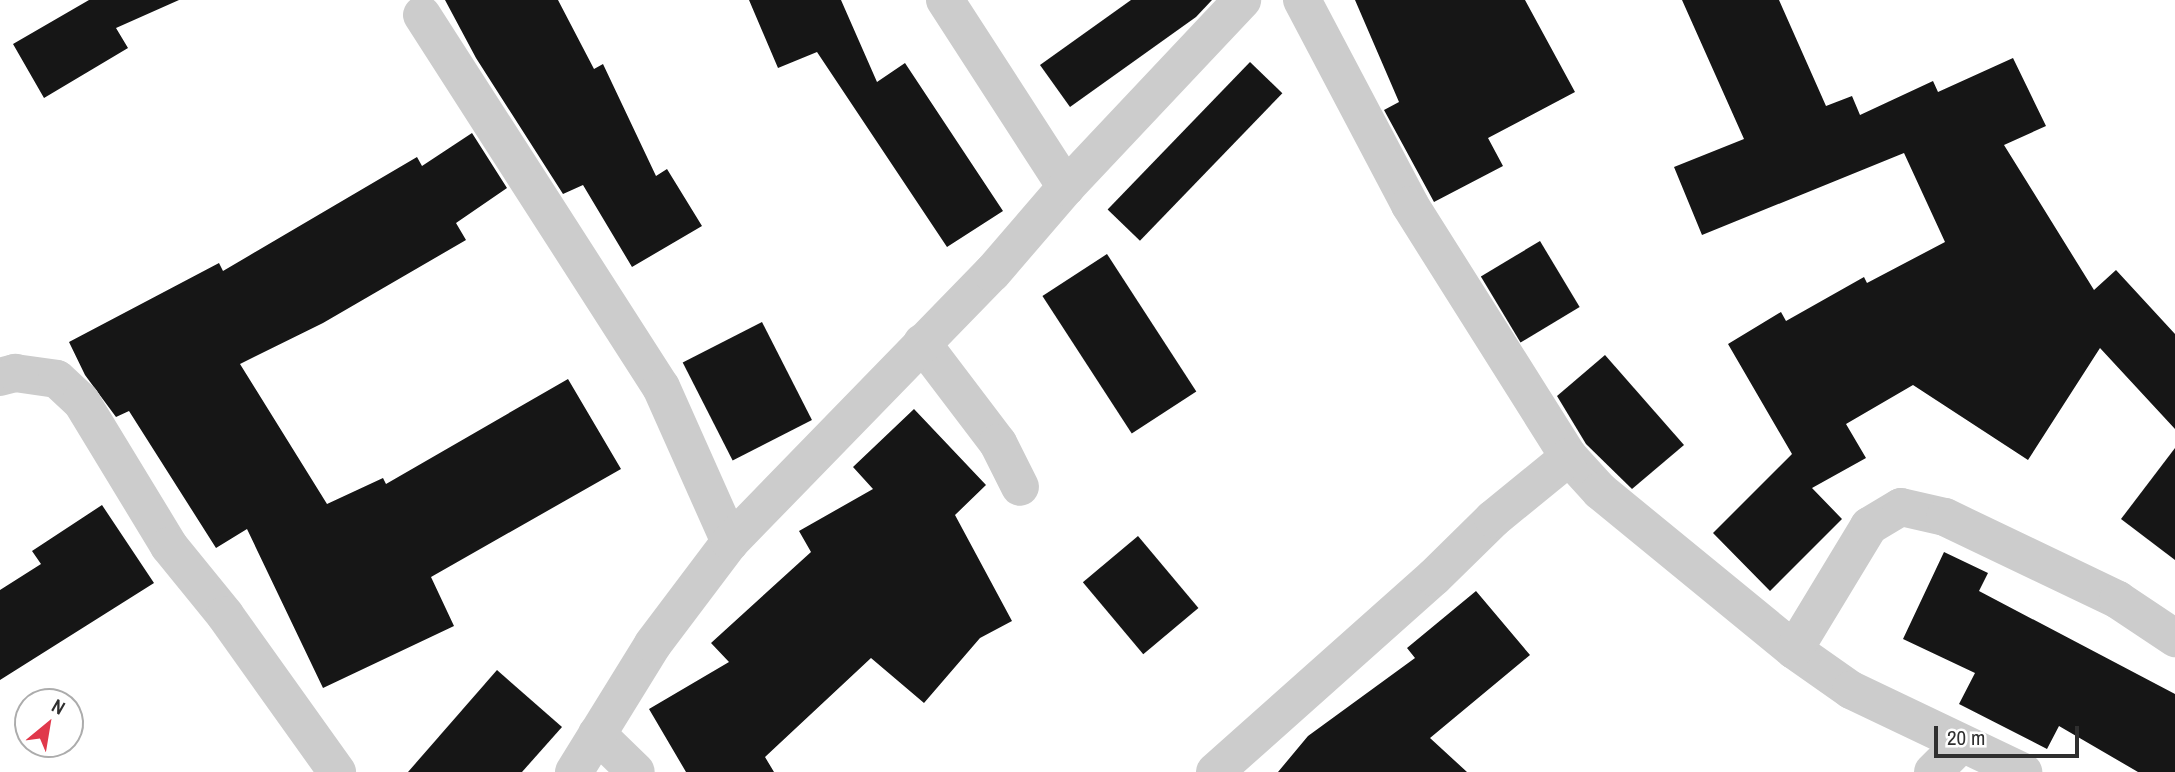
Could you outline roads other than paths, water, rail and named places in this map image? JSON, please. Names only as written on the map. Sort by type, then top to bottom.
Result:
[{"type":"street","points":[[945,0],[1066,187]]},
{"type":"street","points":[[574,772],[653,644],[730,542],[992,273],[1066,187],[1242,0]]},
{"type":"street","points":[[1302,0],[1410,205],[1569,457],[1600,491],[1794,650],[1851,690],[1959,745],[2023,772]]},
{"type":"street","points":[[422,15],[661,387],[730,542]]},
{"type":"street","points":[[922,343],[998,443],[1020,487]]},
{"type":"street","points":[[0,377],[15,373],[57,379],[81,401],[169,546],[225,615],[337,772]]},
{"type":"street","points":[[1215,772],[1434,577],[1493,519],[1569,457]]},
{"type":"street","points":[[1794,650],[1869,526],[1901,507],[1945,517],[1970,528],[2118,600],[2175,638]]},
{"type":"street","points":[[597,734],[636,772]]},
{"type":"street","points":[[1933,772],[1959,745]]}]
